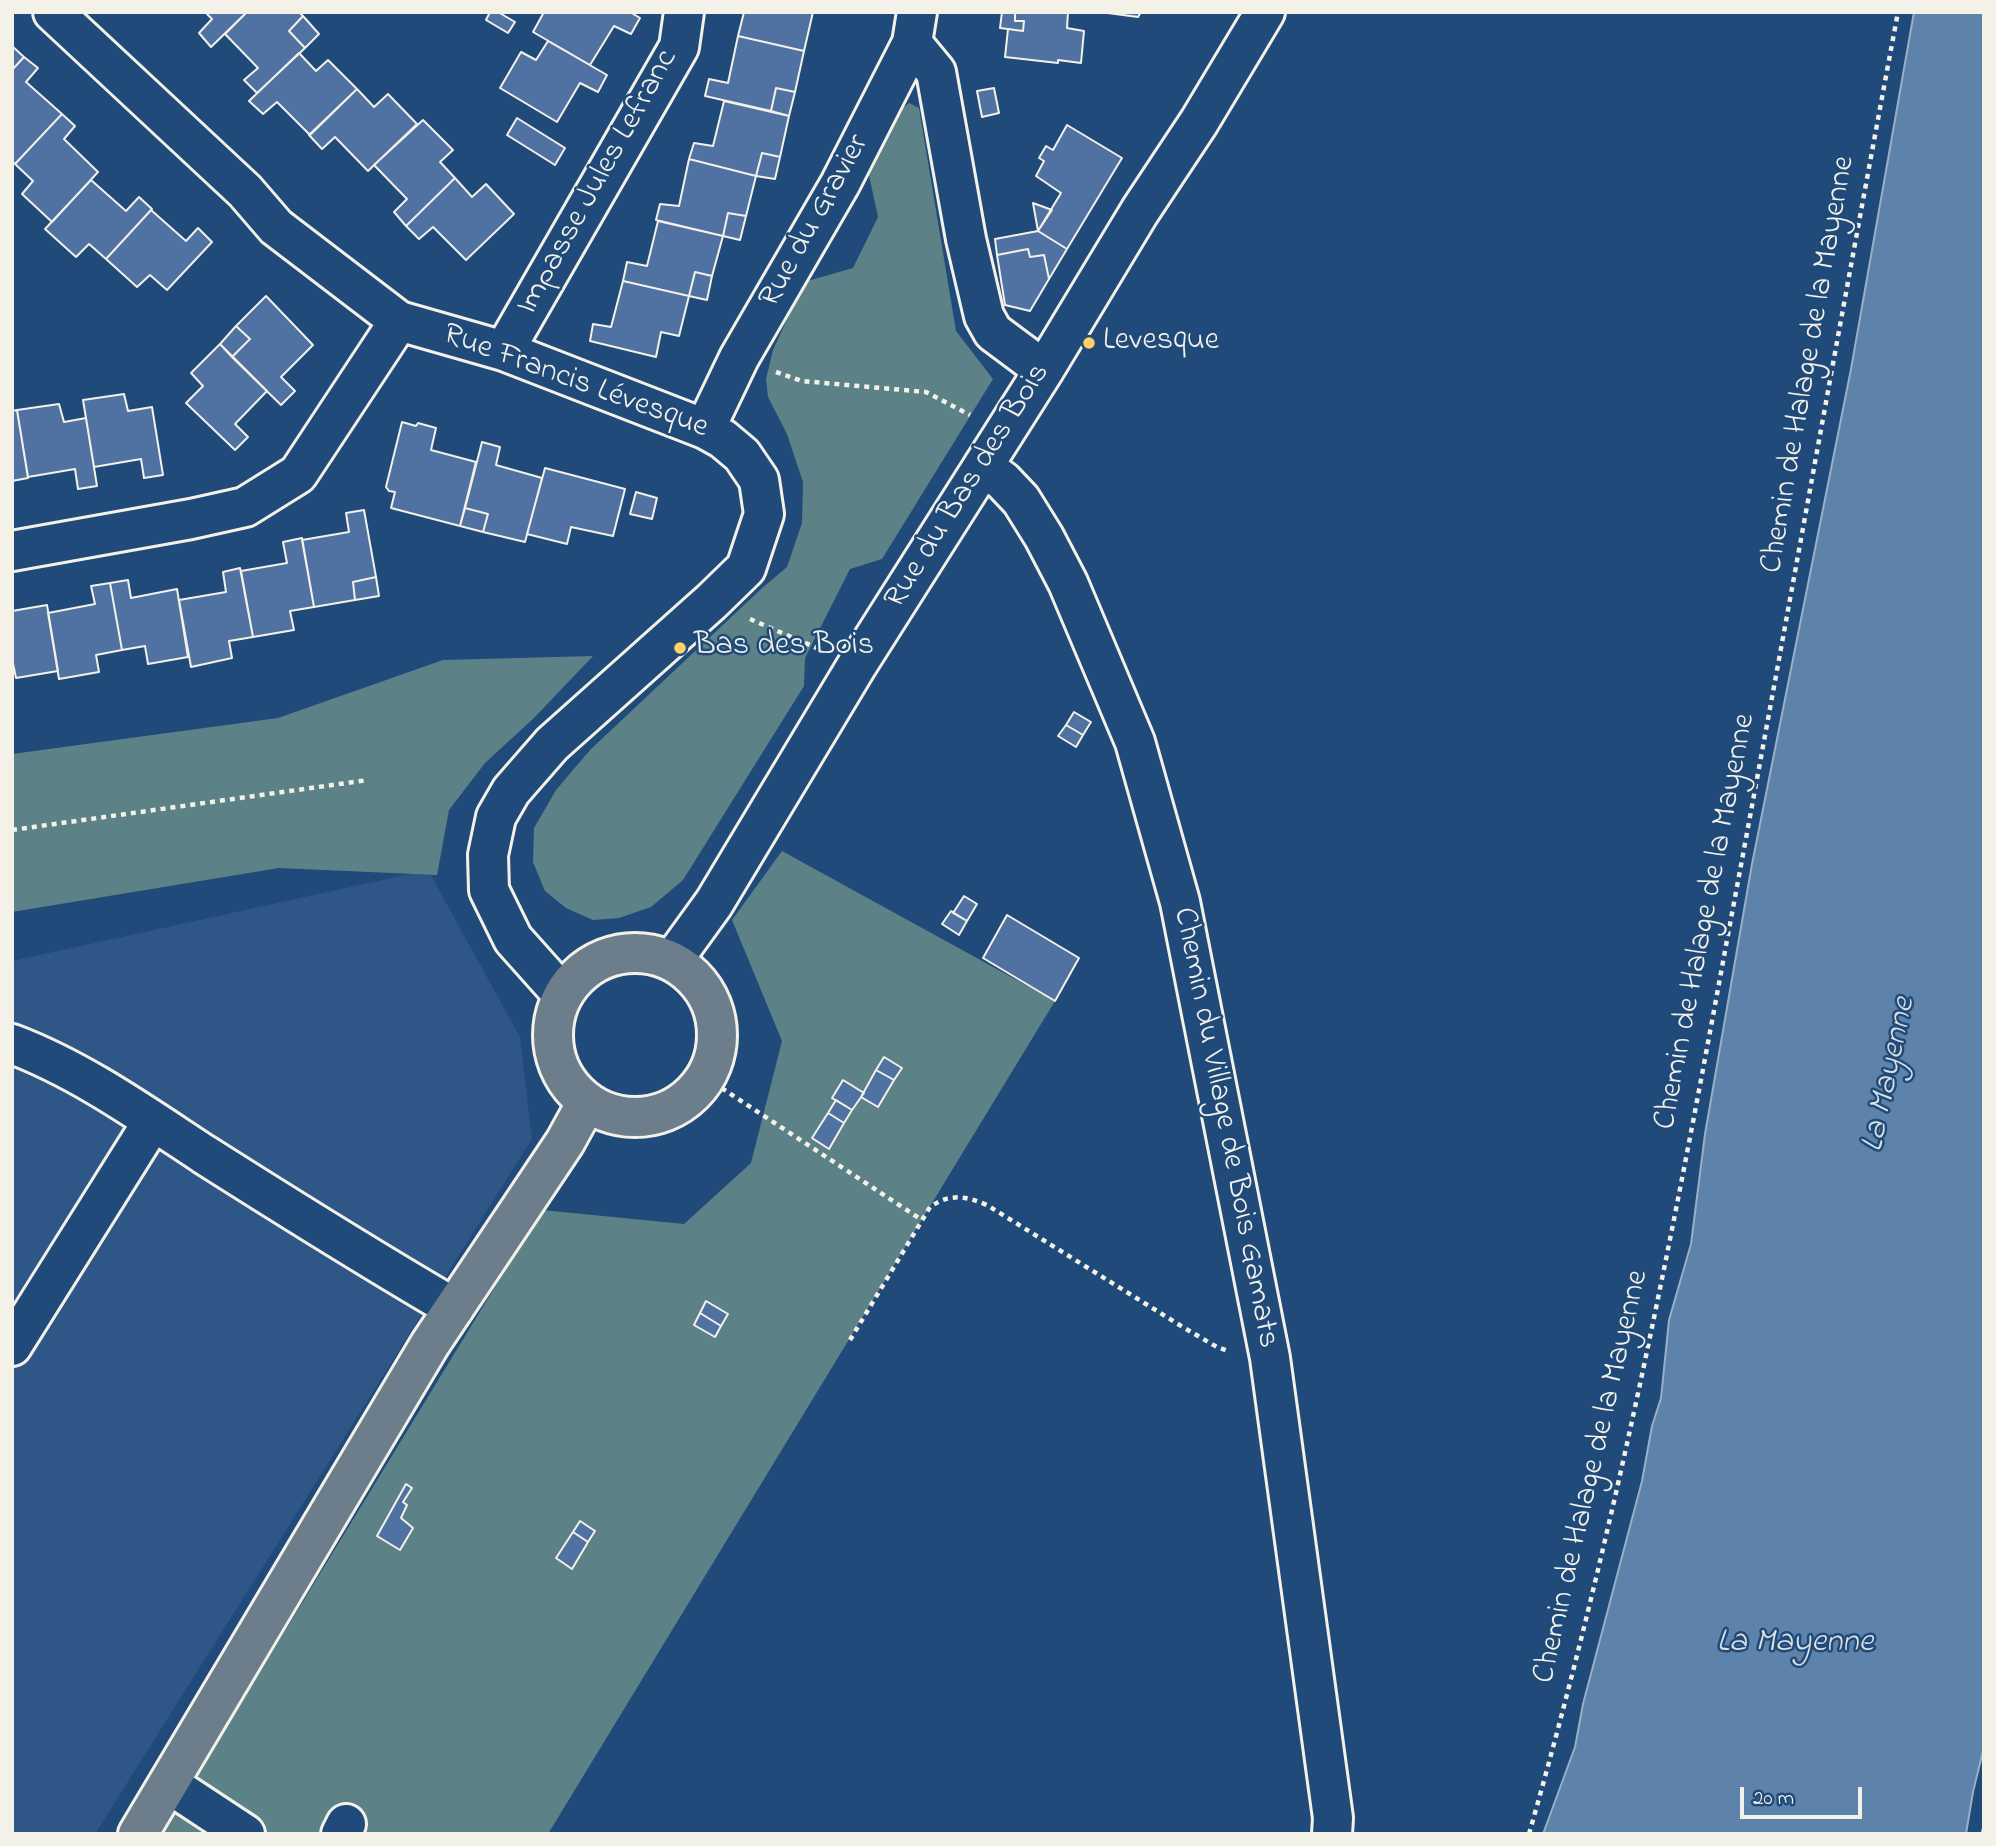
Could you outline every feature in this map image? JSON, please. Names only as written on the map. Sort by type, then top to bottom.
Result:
[{"type":"main road","points":[[623,953],[648,953],[672,961],[694,977],[709,999],[717,1025],[716,1052],[705,1077],[688,1098],[664,1111],[638,1117],[611,1114],[587,1102],[569,1085],[557,1064],[552,1041],[554,1017],[563,995],[578,975],[598,960],[623,953]]},
{"type":"main road","points":[[138,1834],[454,1308],[565,1142],[587,1102]]},
{"type":"street","name":"Rue Francis Lévesque","points":[[52,12],[245,191],[276,227],[399,321],[504,351],[705,429],[723,439],[742,455],[758,480],[764,514],[746,568],[552,744],[511,791],[496,817],[488,855],[489,890],[513,939],[563,995]]},
{"type":"street","name":"Impasse Jules Lefranc","points":[[504,351],[678,47],[684,12]]},
{"type":"street","name":"Rue du Bas des Bois","points":[[672,961],[714,903],[857,665],[1044,370],[1140,211],[1199,122],[1265,12]]},
{"type":"street","points":[[915,27],[936,72],[966,239],[984,316],[993,332],[1044,370]]},
{"type":"street","name":"Rue du Gravier","points":[[705,429],[739,358],[840,184],[915,27]]},
{"type":"street","points":[[12,551],[245,507],[298,474],[399,321]]},
{"type":"street","name":"Chemin du Village de Bois Gamats","points":[[983,466],[1003,481],[1021,500],[1068,583],[1135,741],[1180,902],[1270,1358],[1333,1818],[1332,1834]]},
{"type":"street","points":[[12,1044],[43,1056],[153,1121],[351,1248],[454,1308]]},
{"type":"street","points":[[12,1346],[153,1121]]},
{"type":"street","points":[[169,1784],[245,1834]]},
{"type":"path","name":"Chemin de Halage de la Mayenne","points":[[1529,1834],[1552,1754],[1604,1541],[1678,1208],[1898,12]]},
{"type":"path","points":[[739,358],[802,381],[926,392],[970,415],[987,413],[1009,425]]},
{"type":"path","points":[[711,602],[857,665]]},
{"type":"path","points":[[12,830],[368,780]]},
{"type":"path","points":[[705,1077],[922,1220]]},
{"type":"path","points":[[850,1340],[930,1207],[953,1196],[970,1197],[987,1205],[1217,1347],[1245,1356],[1270,1358]]},
{"type":"path","points":[[1983,1834],[1984,1829]]},
{"type":"shaded area","points":[[428,870],[520,1037],[532,1139],[95,1834],[12,1834],[12,961]]},
{"type":"green space","points":[[909,103],[919,108],[956,331],[993,379],[882,559],[850,569],[805,658],[804,686],[683,880],[651,907],[619,918],[593,920],[566,908],[545,891],[533,862],[534,828],[556,790],[590,750],[787,567],[802,523],[803,482],[787,434],[768,397],[766,379],[773,350],[804,282],[853,268],[878,217],[867,166],[899,111]]},
{"type":"green space","points":[[593,656],[534,718],[485,763],[449,810],[437,875],[279,868],[12,912],[12,754],[278,718],[443,660]]},
{"type":"green space","points":[[782,851],[1055,1001],[548,1834],[161,1834],[542,1210],[684,1224],[751,1163],[782,1041],[732,920]]},
{"type":"water","name":"La Mayenne","points":[[1914,12],[1984,12],[1984,1747],[1966,1834],[1543,1834],[1575,1747],[1583,1704],[1661,1398],[1669,1320],[1691,1244],[1705,1134],[1752,864],[1851,369]]},
{"type":"building","points":[[205,12],[247,12],[211,47],[199,33],[212,19]]},
{"type":"building","points":[[247,12],[299,12],[303,16],[289,31],[305,48],[257,93],[244,80],[258,68],[225,34]]},
{"type":"building","points":[[490,12],[498,12],[515,22],[508,33],[486,20]]},
{"type":"building","points":[[544,12],[630,12],[640,18],[631,34],[614,26],[590,65],[533,32]]},
{"type":"building","points":[[744,12],[813,12],[804,51],[738,36]]},
{"type":"building","points":[[1002,12],[1015,12],[1015,21],[1024,21],[1023,31],[1000,28]]},
{"type":"building","points":[[1015,12],[1068,12],[1067,28],[1084,31],[1081,63],[1005,57],[1008,29],[1023,31],[1024,21],[1015,21]]},
{"type":"building","points":[[1100,12],[1141,12],[1138,17]]},
{"type":"building","points":[[303,16],[319,34],[305,48],[289,31]]},
{"type":"building","points":[[738,36],[804,51],[795,92],[776,88],[771,111],[705,96],[709,79],[728,83]]},
{"type":"building","points":[[548,41],[607,75],[598,92],[580,83],[557,122],[500,88],[521,52],[536,60]]},
{"type":"building","points":[[12,46],[24,57],[12,70]]},
{"type":"building","points":[[299,53],[316,71],[328,60],[357,89],[310,135],[277,102],[263,114],[249,101]]},
{"type":"building","points":[[24,57],[38,68],[26,82],[62,114],[15,164],[12,161],[12,70]]},
{"type":"building","points":[[776,88],[795,92],[789,116],[771,111]]},
{"type":"building","points":[[994,88],[999,113],[982,117],[977,91]]},
{"type":"building","points":[[357,89],[374,107],[388,94],[417,124],[368,171],[335,137],[322,149],[309,135]]},
{"type":"building","points":[[724,101],[789,116],[780,157],[762,153],[756,176],[689,159],[694,143],[713,146]]},
{"type":"building","points":[[62,114],[75,126],[64,139],[98,172],[52,222],[22,194],[33,181],[15,164]]},
{"type":"building","points":[[517,118],[565,148],[555,165],[507,135]]},
{"type":"building","points":[[423,120],[453,150],[440,162],[455,178],[406,226],[394,212],[407,199],[374,165]]},
{"type":"building","points":[[1067,125],[1122,158],[1067,249],[1038,231],[1061,193],[1036,176],[1044,161],[1039,158],[1046,146],[1053,150]]},
{"type":"building","points":[[762,153],[780,157],[775,179],[756,176]]},
{"type":"building","points":[[689,159],[756,176],[746,216],[728,213],[723,236],[656,220],[660,204],[679,206]]},
{"type":"building","points":[[455,178],[472,197],[486,184],[514,214],[466,260],[433,227],[419,239],[406,226]]},
{"type":"building","points":[[91,180],[126,211],[139,197],[152,209],[106,259],[89,244],[76,257],[45,229]]},
{"type":"building","points":[[1033,203],[1052,210],[1038,231]]},
{"type":"building","points":[[151,210],[186,241],[198,228],[212,242],[167,290],[150,275],[137,287],[106,259]]},
{"type":"building","points":[[728,213],[746,216],[740,240],[723,236]]},
{"type":"building","points":[[658,221],[723,236],[712,276],[695,272],[689,296],[623,281],[627,262],[647,266]]},
{"type":"building","points":[[1038,231],[1067,249],[1049,279],[1044,255],[1030,257],[1028,249],[997,255],[995,239]]},
{"type":"building","points":[[1028,249],[1030,257],[1044,255],[1049,279],[1030,311],[1005,305],[997,255]]},
{"type":"building","points":[[695,272],[712,276],[707,300],[689,296]]},
{"type":"building","points":[[623,281],[689,296],[679,336],[661,332],[656,357],[590,341],[593,324],[611,327]]},
{"type":"building","points":[[266,296],[313,345],[281,377],[295,391],[281,405],[232,357],[250,339],[236,326]]},
{"type":"building","points":[[236,326],[250,339],[232,357],[220,344]]},
{"type":"building","points":[[220,344],[267,391],[235,424],[248,437],[235,450],[186,403],[203,386],[191,373]]},
{"type":"building","points":[[124,394],[128,411],[152,407],[163,475],[144,478],[141,459],[94,467],[83,400]]},
{"type":"building","points":[[59,404],[64,422],[86,418],[97,486],[78,489],[75,469],[28,477],[17,410]]},
{"type":"building","points":[[17,410],[28,478],[12,481],[12,411]]},
{"type":"building","points":[[402,422],[436,428],[431,450],[476,462],[460,526],[391,508],[395,492],[386,487]]},
{"type":"building","points":[[482,442],[500,447],[496,465],[542,478],[525,542],[483,532],[488,514],[465,508]]},
{"type":"building","points":[[545,468],[625,489],[613,536],[571,527],[567,544],[527,534]]},
{"type":"building","points":[[636,492],[657,498],[652,519],[630,514]]},
{"type":"building","points":[[465,508],[488,514],[483,532],[460,526]]},
{"type":"building","points":[[364,510],[376,577],[353,582],[355,600],[314,607],[302,540],[349,532],[346,513]]},
{"type":"building","points":[[302,538],[314,607],[290,611],[294,630],[253,637],[241,571],[287,563],[283,542]]},
{"type":"building","points":[[240,568],[253,637],[229,641],[232,658],[191,667],[179,600],[226,592],[223,572]]},
{"type":"building","points":[[376,577],[379,596],[355,600],[353,582]]},
{"type":"building","points":[[128,580],[131,598],[177,589],[188,657],[148,664],[145,646],[122,650],[110,583]]},
{"type":"building","points":[[110,583],[122,650],[96,655],[99,672],[59,679],[48,613],[95,604],[91,586]]},
{"type":"building","points":[[47,605],[58,671],[16,678],[12,659],[12,611]]},
{"type":"building","points":[[1074,712],[1091,722],[1083,735],[1066,725]]},
{"type":"building","points":[[1066,725],[1083,735],[1076,747],[1058,736]]},
{"type":"building","points":[[964,896],[977,904],[967,921],[953,913]]},
{"type":"building","points":[[951,911],[967,921],[959,935],[942,924]]},
{"type":"building","points":[[1007,915],[1079,958],[1055,1001],[983,958]]},
{"type":"building","points":[[884,1057],[902,1068],[894,1080],[876,1070]]},
{"type":"building","points":[[876,1070],[894,1080],[878,1107],[861,1097]]},
{"type":"building","points":[[843,1080],[864,1093],[852,1110],[832,1098]]},
{"type":"building","points":[[836,1100],[852,1110],[844,1123],[828,1113]]},
{"type":"building","points":[[828,1113],[844,1123],[829,1149],[812,1138]]},
{"type":"building","points":[[706,1301],[728,1314],[721,1326],[700,1313]]},
{"type":"building","points":[[700,1313],[721,1326],[715,1337],[694,1325]]},
{"type":"building","points":[[406,1484],[412,1488],[403,1502],[407,1505],[401,1518],[413,1528],[400,1550],[377,1536]]},
{"type":"building","points":[[580,1521],[595,1531],[588,1542],[573,1532]]},
{"type":"building","points":[[573,1532],[588,1542],[572,1569],[556,1558]]},
{"type":"place","name":"Levesque","points":[[1089,343]]},
{"type":"place","name":"Bas des Bois","points":[[680,648]]}]
